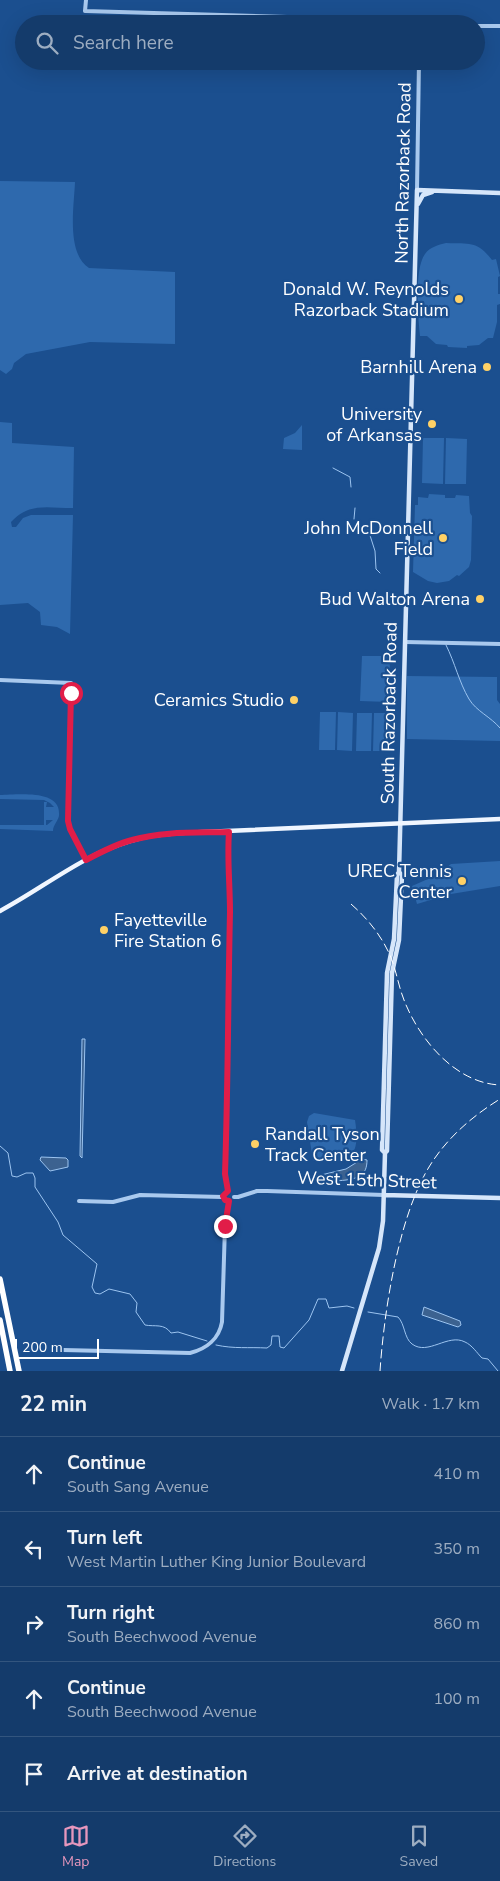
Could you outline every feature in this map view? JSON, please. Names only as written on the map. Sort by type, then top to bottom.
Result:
[{"type":"highway","points":[[0,1279],[19,1371]]},
{"type":"highway","points":[[0,1320],[10,1371]]},
{"type":"main road","points":[[417,190],[500,192]]},
{"type":"main road","name":"North Razorback Road","points":[[408,525],[417,190]]},
{"type":"main road","points":[[416,210],[424,195],[434,191]]},
{"type":"main road","name":"South Razorback Road","points":[[342,1371],[379,1248],[382,1230],[385,1153],[388,1150],[392,973],[400,926],[402,875],[399,872],[408,525]]},
{"type":"main road","points":[[0,911],[86,860],[117,845],[147,837],[180,833],[500,819]]},
{"type":"main road","name":"West 15th Street","points":[[384,1194],[500,1198]]},
{"type":"street","points":[[86,0],[85,11],[219,15]]},
{"type":"street","points":[[485,26],[500,26]]},
{"type":"street","name":"North Razorback Road","points":[[417,190],[419,70]]},
{"type":"street","points":[[405,642],[500,644]]},
{"type":"street","points":[[0,680],[71,683],[68,821],[70,829],[86,860]]},
{"type":"street","points":[[63,1350],[190,1353],[207,1346],[218,1335],[222,1322],[225,1226],[229,1201],[234,1197],[232,1192],[228,1191],[225,1174],[229,1032],[229,832]]},
{"type":"street","points":[[223,1196],[228,1191]]},
{"type":"street","name":"West 15th Street","points":[[234,1197],[257,1191],[384,1194]]},
{"type":"street","points":[[79,1201],[113,1202],[140,1195],[223,1196]]},
{"type":"street","points":[[223,1196],[225,1200],[229,1201]]},
{"type":"shaded area","points":[[0,181],[75,182],[74,241],[82,261],[89,268],[175,272],[175,344],[90,342],[26,354],[14,363],[12,369],[6,374],[0,370]]},
{"type":"shaded area","name":"Donald W. Reynolds Razorback Stadium","points":[[446,243],[473,245],[482,249],[492,260],[496,259],[500,276],[498,277],[500,304],[497,305],[497,322],[493,338],[488,338],[479,345],[467,346],[467,348],[448,347],[447,345],[436,344],[427,336],[420,336],[418,317],[419,270],[425,254],[429,250]]},
{"type":"shaded area","points":[[0,422],[12,423],[12,443],[74,447],[73,508],[47,507],[32,509],[25,511],[11,522],[12,527],[16,527],[23,518],[31,515],[73,515],[70,634],[57,627],[41,625],[40,612],[28,603],[0,605]]},
{"type":"shaded area","points":[[302,425],[302,450],[283,449],[284,438],[295,433]]},
{"type":"shaded area","points":[[423,438],[444,438],[443,484],[422,483]]},
{"type":"shaded area","points":[[446,438],[467,439],[466,484],[445,484]]},
{"type":"shaded area","name":"John McDonnell Field","points":[[429,494],[445,495],[445,498],[455,498],[456,495],[469,496],[470,513],[472,516],[471,560],[469,567],[459,576],[457,575],[449,581],[437,583],[428,581],[413,572],[415,505],[418,505],[418,497],[428,498]]},
{"type":"shaded area","points":[[362,656],[390,656],[389,702],[360,701]]},
{"type":"shaded area","points":[[407,676],[497,677],[497,700],[500,704],[500,741],[407,739]]},
{"type":"shaded area","points":[[320,712],[336,712],[335,750],[319,750]]},
{"type":"shaded area","points":[[338,712],[353,713],[352,751],[337,750]]},
{"type":"shaded area","points":[[357,713],[372,713],[371,751],[356,751]]},
{"type":"shaded area","points":[[374,713],[389,713],[388,751],[373,751]]},
{"type":"shaded area","points":[[26,794],[52,800],[57,805],[59,813],[53,831],[0,829],[0,825],[44,825],[44,802],[47,802],[46,807],[54,807],[50,803],[44,800],[0,799],[0,795]],"holes":[[[46,820],[53,820],[47,825]]]},
{"type":"shaded area","name":"UREC Tennis Center","points":[[500,861],[500,886],[451,894],[417,904],[412,886],[437,875],[451,864]]},
{"type":"shaded area","points":[[82,1039],[85,1039],[82,1158],[80,1156]]},
{"type":"shaded area","points":[[314,1113],[355,1120],[356,1143],[354,1151],[350,1156],[344,1160],[313,1161],[307,1122],[309,1116]]},
{"type":"shaded area","points":[[41,1157],[66,1158],[68,1160],[68,1167],[50,1171],[40,1160]]},
{"type":"shaded area","points":[[362,1159],[367,1160],[367,1165],[364,1172],[358,1177],[332,1181],[318,1179],[321,1175],[346,1169]]},
{"type":"shaded area","points":[[424,1307],[460,1321],[461,1325],[458,1327],[422,1315]]},
{"type":"waterway","points":[[333,468],[350,477],[351,487]]},
{"type":"waterway","points":[[354,519],[355,508]]},
{"type":"waterway","points":[[367,526],[375,551],[376,569],[380,573]]},
{"type":"waterway","points":[[446,645],[469,699],[500,728]]},
{"type":"waterway","points":[[0,1146],[8,1153],[12,1176],[17,1177],[26,1173],[33,1173],[35,1187],[58,1222],[63,1235],[97,1264],[92,1287],[95,1293],[100,1294],[109,1289],[130,1294],[137,1303],[136,1312],[145,1325],[162,1327],[171,1333],[178,1332],[207,1341]]},
{"type":"waterway","points":[[216,1345],[267,1348],[271,1345],[272,1336],[279,1336],[280,1347],[284,1348],[309,1320],[318,1299],[326,1299],[329,1308],[347,1306],[354,1308]]},
{"type":"waterway","points":[[368,1312],[398,1317],[409,1341],[418,1347],[431,1346],[452,1340],[465,1342],[482,1358],[488,1359],[498,1371]]},
{"type":"railway","points":[[351,904],[382,939],[411,1015],[429,1044],[454,1068],[484,1082],[500,1085]]},
{"type":"railway","points":[[380,1371],[385,1321],[394,1266],[401,1238],[418,1188],[429,1167],[451,1138],[479,1113],[500,1099]]},
{"type":"place","name":"Donald W. Reynolds Razorback Stadium","points":[[459,299]]},
{"type":"place","name":"Barnhill Arena","points":[[487,367]]},
{"type":"place","name":"University of Arkansas","points":[[432,424]]},
{"type":"place","name":"John McDonnell Field","points":[[443,538]]},
{"type":"place","name":"Bud Walton Arena","points":[[480,599]]},
{"type":"place","name":"Ceramics Studio","points":[[294,700]]},
{"type":"place","name":"UREC Tennis Center","points":[[462,881]]},
{"type":"place","name":"Fayetteville Fire Station 6","points":[[104,930]]},
{"type":"place","name":"Randall Tyson Track Center","points":[[255,1144]]},
{"type":"route","points":[[71,693],[68,821],[70,829],[86,860],[122,843],[162,834],[229,832],[229,1032],[225,1174],[228,1191],[223,1196],[225,1200],[229,1201],[225,1226]]}]
